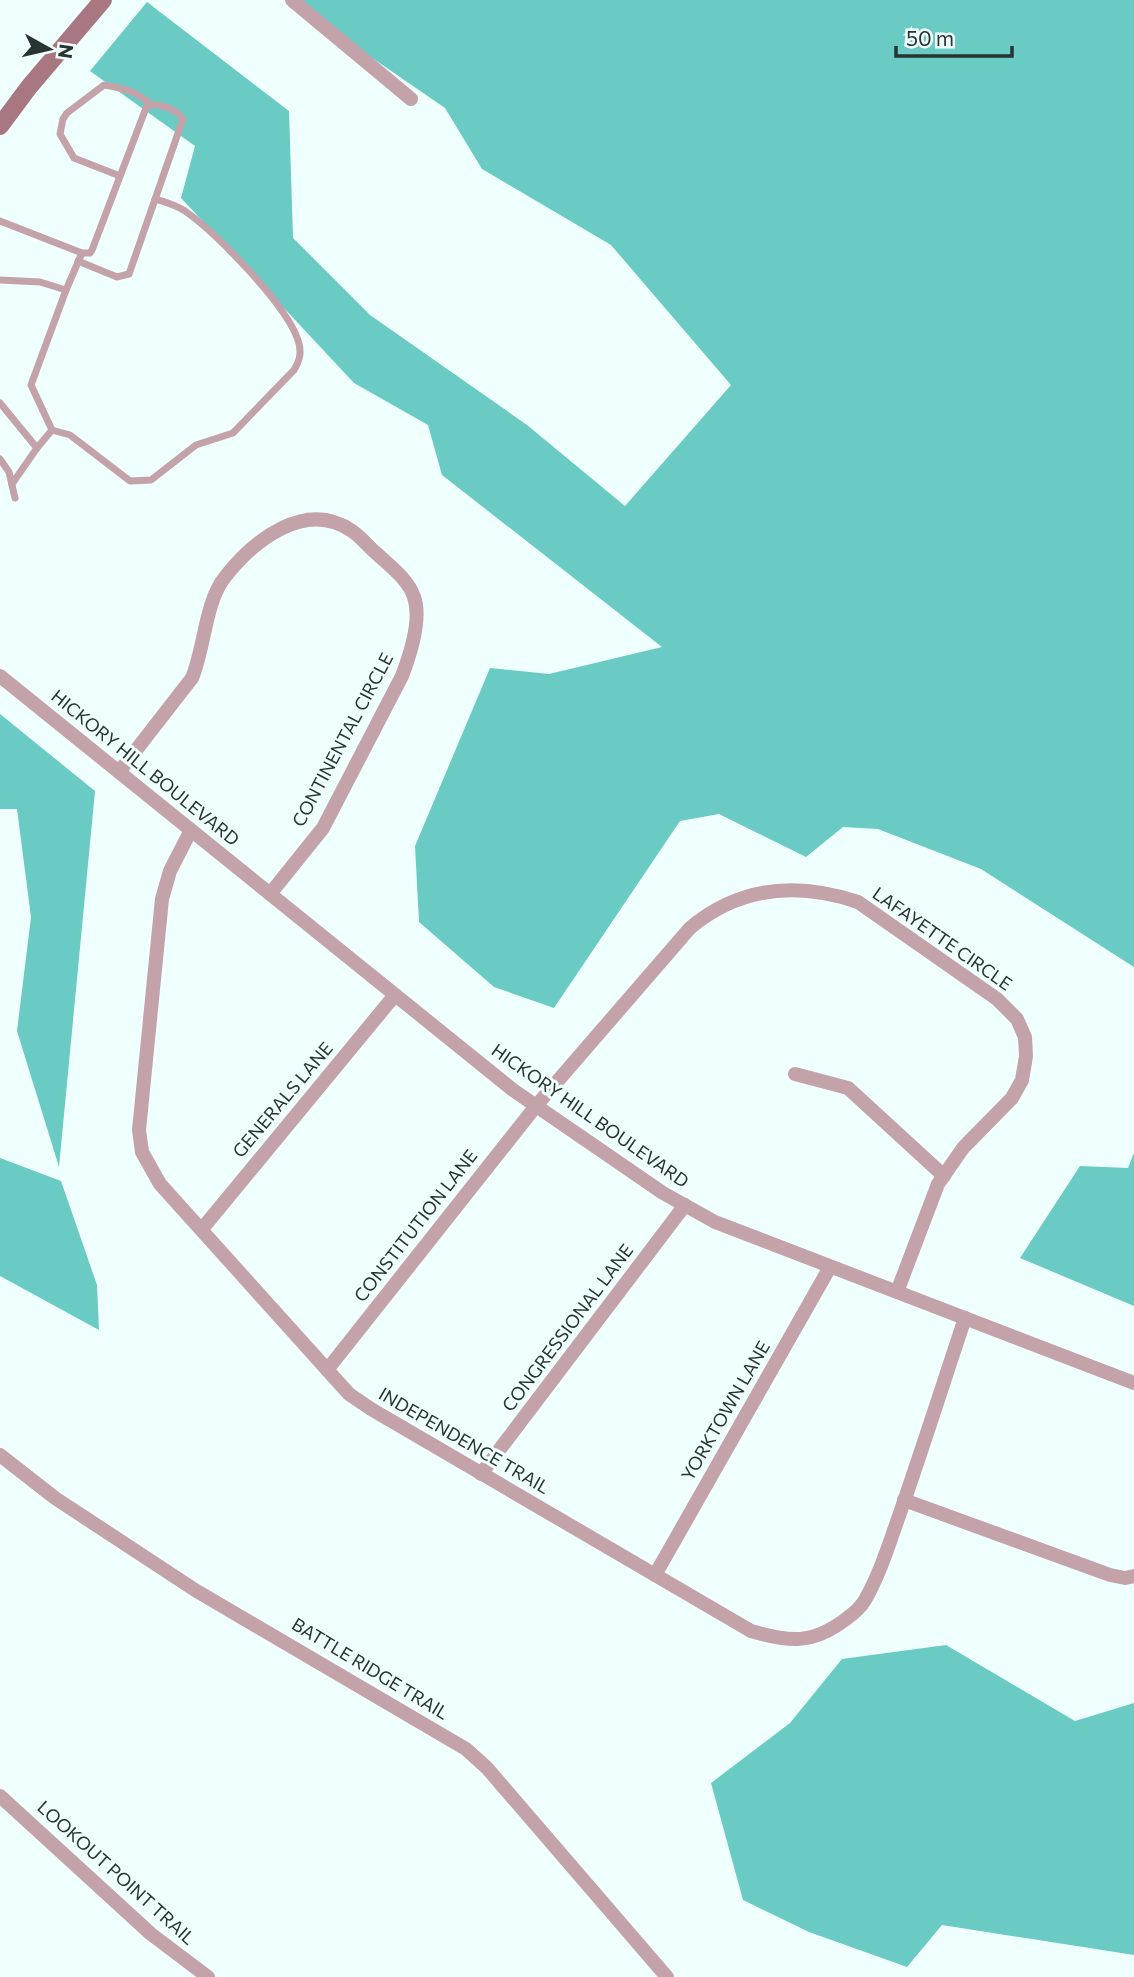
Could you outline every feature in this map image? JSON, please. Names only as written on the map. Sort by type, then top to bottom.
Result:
[{"type":"main road","points":[[0,126],[29,86],[103,0]]},
{"type":"street","points":[[292,0],[411,99]]},
{"type":"street","name":"CONTINENTAL CIRCLE","points":[[119,772],[192,678],[217,588],[253,546],[287,525],[306,521],[321,519],[352,531],[401,576],[415,598],[416,624],[411,653],[402,676],[323,828],[270,894]]},
{"type":"street","name":"HICKORY HILL BOULEVARD","points":[[0,676],[536,1107],[685,1205],[715,1222],[1134,1383]]},
{"type":"street","name":"INDEPENDENCE TRAIL","points":[[191,830],[170,871],[162,899],[139,1130],[142,1152],[160,1184],[349,1394],[370,1409],[751,1631],[783,1640],[799,1641],[824,1633],[846,1619],[864,1602],[878,1573],[904,1500],[965,1318]]},
{"type":"street","name":"LAFAYETTE CIRCLE","points":[[536,1107],[690,928],[705,915],[725,904],[777,890],[811,890],[858,902],[997,999],[1017,1019],[1025,1037],[1026,1056],[1022,1080],[1012,1098],[963,1149],[938,1184],[897,1292]]},
{"type":"street","name":"GENERALS LANE","points":[[202,1229],[395,995]]},
{"type":"street","points":[[795,1074],[848,1088],[944,1175]]},
{"type":"street","name":"CONSTITUTION LANE","points":[[327,1370],[536,1107]]},
{"type":"street","name":"CONGRESSIONAL LANE","points":[[481,1474],[685,1205]]},
{"type":"street","name":"YORKTOWN LANE","points":[[655,1575],[830,1266]]},
{"type":"street","name":"BATTLE RIDGE TRAIL","points":[[0,1455],[55,1498],[195,1590],[466,1749],[487,1768],[667,1977]]},
{"type":"street","points":[[904,1500],[1110,1575],[1125,1578],[1134,1576]]},
{"type":"street","name":"LOOKOUT POINT TRAIL","points":[[0,1796],[151,1934],[208,1977]]},
{"type":"lane","points":[[0,221],[117,277],[129,274],[183,119],[180,114],[150,104],[143,97],[123,88],[104,85],[67,113],[61,134],[74,158],[120,176]]},
{"type":"lane","points":[[150,104],[146,108],[92,250],[80,257],[66,290],[31,385],[52,430],[70,435],[130,481],[151,480],[196,445],[233,433],[300,361],[300,348],[293,327],[282,310],[248,272],[186,212],[155,199]]},
{"type":"lane","points":[[0,280],[40,282],[66,290]]},
{"type":"lane","points":[[0,403],[37,447]]},
{"type":"lane","points":[[12,484],[52,430]]},
{"type":"lane","points":[[0,459],[9,472],[15,498]]},
{"type":"shaded area","points":[[288,0],[1134,0],[1134,967],[981,869],[878,829],[843,827],[806,857],[719,814],[680,821],[554,1008],[494,987],[419,922],[415,846],[490,668],[549,674],[662,647],[442,475],[428,425],[354,383],[181,198],[195,146],[90,71],[147,2],[289,111],[293,238],[370,315],[527,425],[625,506],[731,385],[611,245],[482,169],[445,108]]},
{"type":"shaded area","points":[[0,714],[95,791],[59,1167],[17,1031],[31,917],[17,809],[0,809]]},
{"type":"shaded area","points":[[1134,1153],[1134,1306],[1020,1258],[1080,1166],[1128,1168]]},
{"type":"shaded area","points":[[0,1158],[61,1181],[97,1285],[99,1330],[0,1276]]},
{"type":"shaded area","points":[[946,1645],[1075,1721],[1134,1703],[1134,1955],[942,1925],[907,1967],[809,1932],[743,1900],[711,1783],[790,1723],[842,1659]]}]
